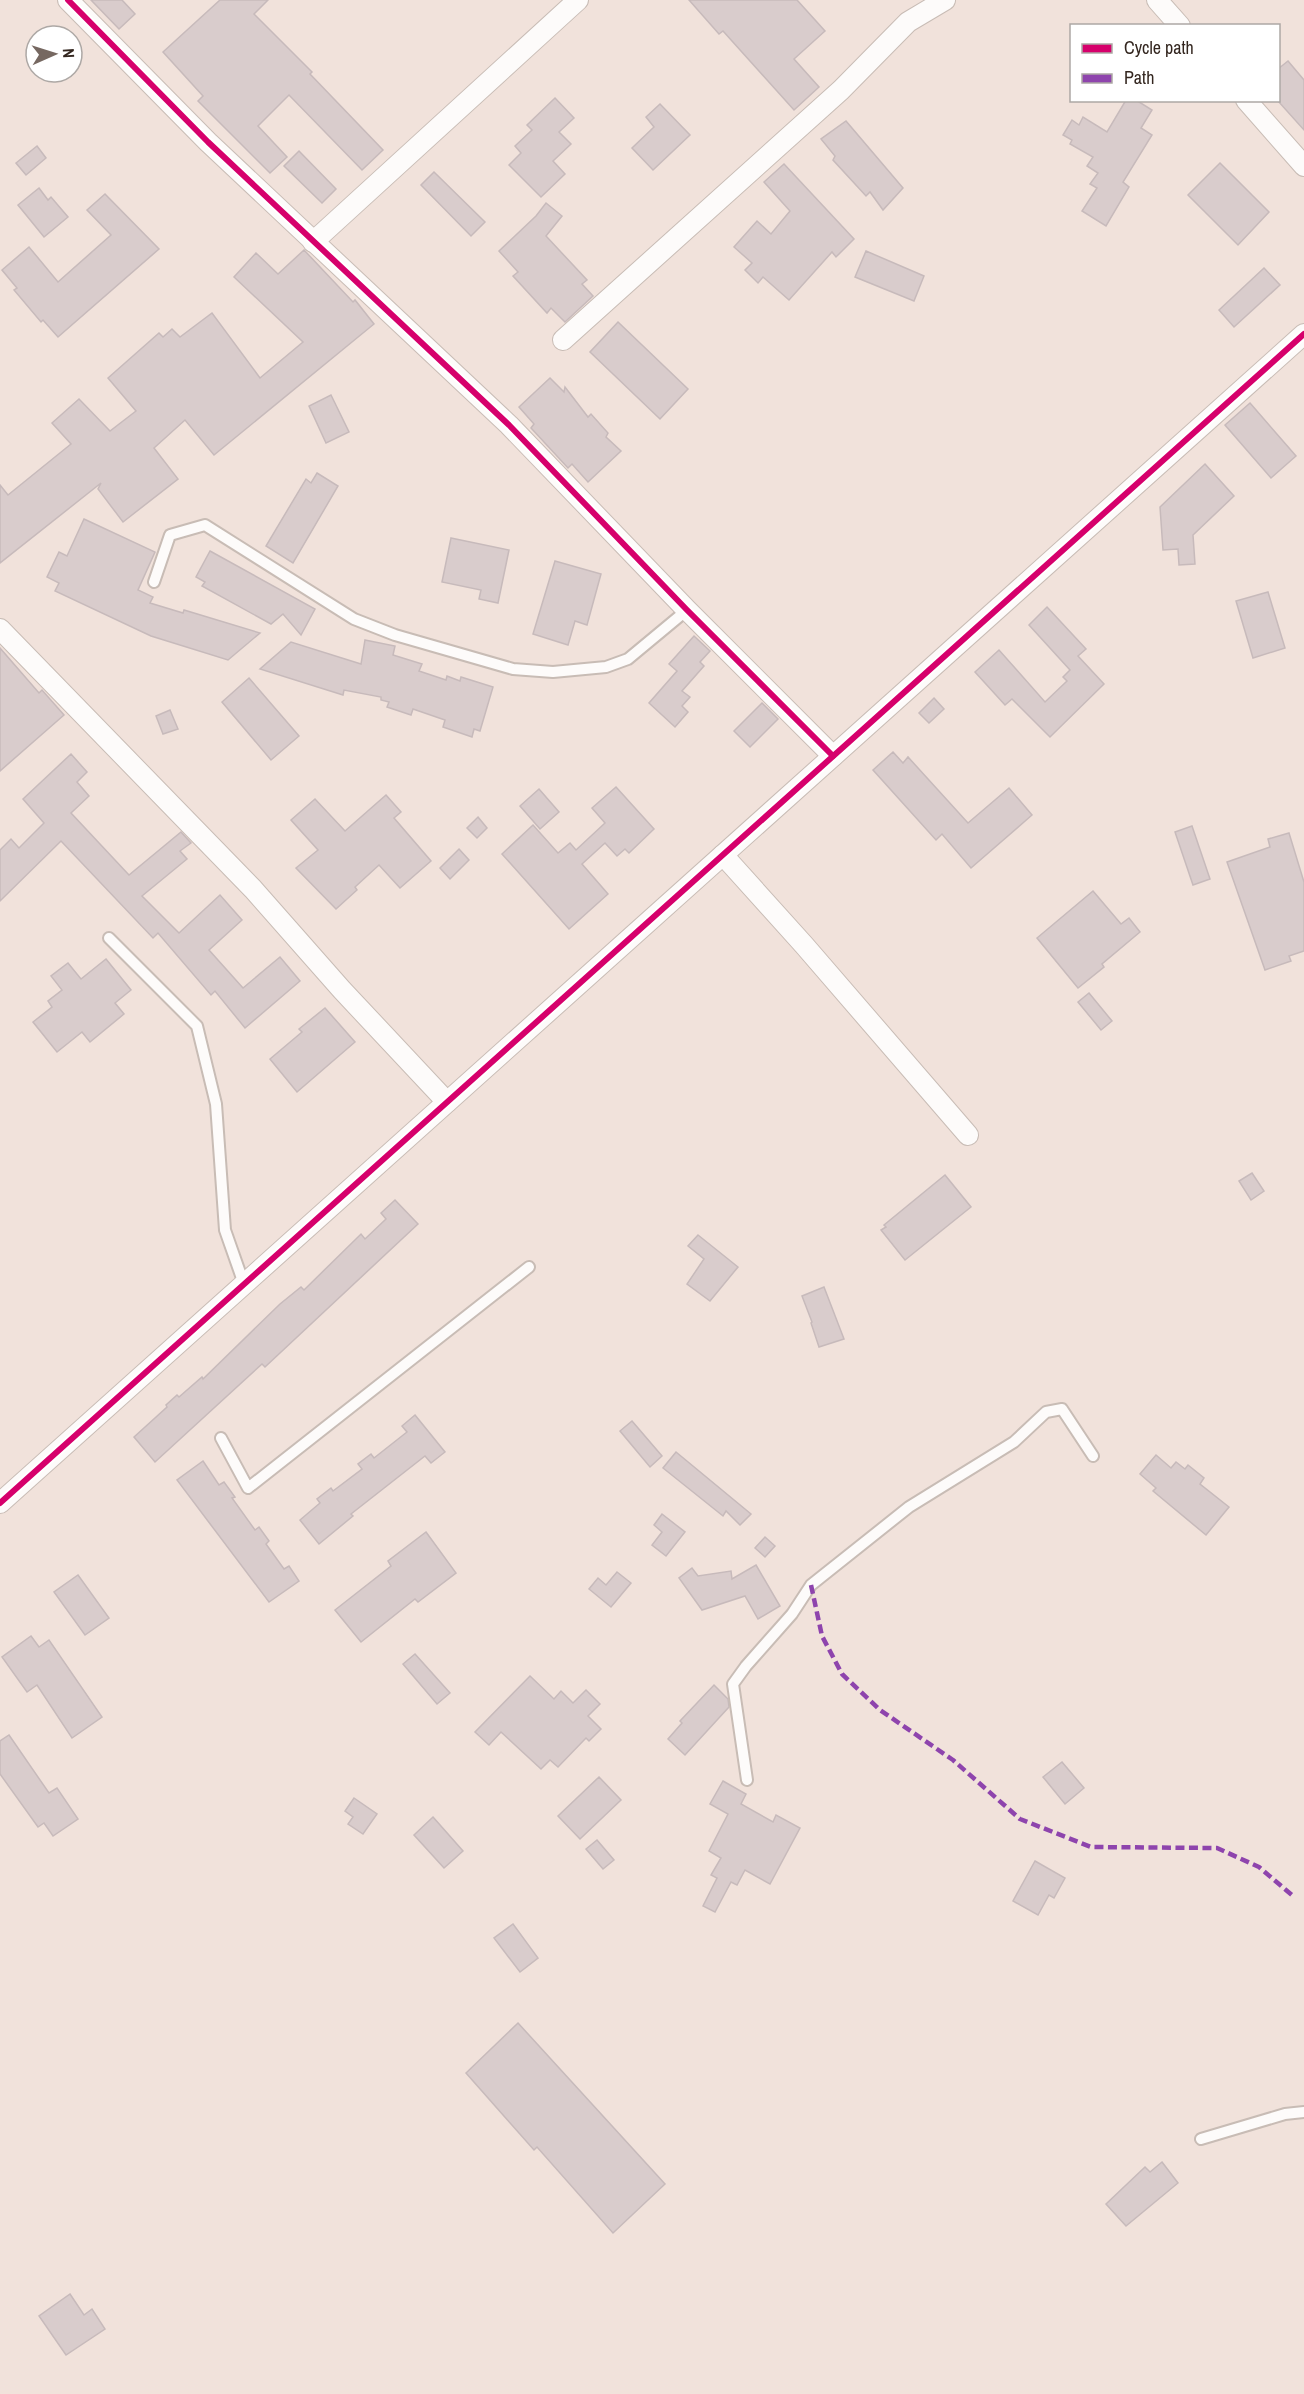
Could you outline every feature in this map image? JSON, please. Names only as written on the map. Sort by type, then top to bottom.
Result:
[{"type":"street","points":[[68,0],[208,142],[509,425],[687,610],[833,756]]},
{"type":"street","points":[[313,243],[578,0]]},
{"type":"street","points":[[563,340],[841,90],[908,22],[945,0]]},
{"type":"street","points":[[1157,0],[1178,24]]},
{"type":"street","points":[[1248,102],[1304,166]]},
{"type":"street","points":[[0,1503],[1304,334]]},
{"type":"street","points":[[0,629],[253,889],[342,990],[447,1102]]},
{"type":"street","points":[[723,855],[804,945],[968,1136]]},
{"type":"lane","points":[[154,582],[170,535],[205,525],[354,619],[395,635],[513,669],[553,672],[606,667],[628,658],[687,610]]},
{"type":"lane","points":[[110,938],[197,1026],[216,1104],[225,1230],[244,1284]]},
{"type":"lane","points":[[221,1438],[248,1488],[529,1267]]},
{"type":"lane","points":[[747,1780],[733,1684],[792,1614],[811,1585],[909,1507],[1014,1442],[1046,1412],[1062,1409],[1093,1456]]},
{"type":"lane","points":[[1201,2139],[1285,2114],[1304,2112]]},
{"type":"building","points":[[91,0],[122,0],[135,14],[119,29]]},
{"type":"building","points":[[220,0],[268,0],[254,14],[312,72],[310,74],[383,150],[362,170],[289,95],[258,126],[287,157],[270,173],[198,101],[203,96],[163,52]]},
{"type":"building","points":[[689,0],[797,0],[825,31],[794,59],[819,87],[794,110],[723,31],[719,34]]},
{"type":"building","points":[[1288,61],[1304,80],[1304,130],[1279,102],[1280,67]]},
{"type":"building","points":[[555,98],[574,118],[559,132],[571,144],[553,161],[565,174],[541,197],[509,165],[521,153],[515,146],[532,130],[527,125]]},
{"type":"building","points":[[1125,102],[1139,102],[1152,110],[1141,128],[1152,135],[1123,182],[1129,187],[1106,226],[1082,211],[1097,188],[1090,184],[1098,173],[1087,166],[1093,157],[1070,144],[1072,140],[1063,135],[1072,120],[1079,125],[1083,117],[1107,132]]},
{"type":"building","points":[[660,104],[690,135],[653,170],[632,148],[654,127],[646,117]]},
{"type":"building","points":[[846,121],[903,188],[883,210],[870,192],[866,196],[833,160],[835,156],[821,139]]},
{"type":"building","points":[[37,146],[46,158],[26,175],[16,163]]},
{"type":"building","points":[[299,151],[336,189],[322,203],[284,166]]},
{"type":"building","points":[[1220,163],[1269,212],[1238,245],[1188,195]]},
{"type":"building","points":[[784,164],[854,239],[836,257],[832,252],[789,300],[763,277],[758,283],[745,270],[752,263],[734,247],[757,221],[771,234],[790,211],[764,182]]},
{"type":"building","points":[[434,172],[485,222],[471,236],[421,185]]},
{"type":"building","points":[[39,188],[48,200],[51,197],[68,217],[44,237],[18,205]]},
{"type":"building","points":[[105,194],[159,249],[58,337],[43,320],[41,322],[14,290],[17,288],[2,270],[29,247],[58,282],[111,235],[87,210]]},
{"type":"building","points":[[546,203],[562,216],[546,236],[587,280],[582,284],[593,296],[565,322],[551,308],[547,313],[513,276],[518,272],[499,251],[536,216]]},
{"type":"building","points":[[304,250],[353,302],[355,300],[374,324],[214,455],[185,420],[154,448],[178,479],[123,522],[98,489],[101,483],[0,563],[0,485],[8,495],[71,444],[52,423],[79,399],[110,431],[136,411],[108,378],[159,333],[163,337],[172,329],[180,337],[212,313],[260,378],[303,342],[234,277],[256,253],[278,274]]},
{"type":"building","points":[[866,251],[924,276],[914,301],[855,277]]},
{"type":"building","points":[[1264,268],[1280,285],[1234,327],[1219,310]]},
{"type":"building","points":[[618,322],[688,389],[660,419],[590,352]]},
{"type":"building","points":[[550,378],[564,392],[565,387],[588,417],[591,414],[608,433],[606,437],[621,451],[588,482],[572,464],[568,468],[531,428],[534,424],[519,407]]},
{"type":"building","points":[[331,395],[349,432],[326,443],[309,406]]},
{"type":"building","points":[[1250,403],[1296,456],[1271,478],[1225,425]]},
{"type":"building","points":[[1205,464],[1234,496],[1193,535],[1195,564],[1179,565],[1178,549],[1163,550],[1160,507]]},
{"type":"building","points":[[317,473],[338,486],[293,563],[266,546],[306,479],[311,483]]},
{"type":"building","points":[[84,519],[155,552],[138,590],[153,597],[150,603],[183,613],[184,610],[260,633],[228,660],[151,636],[55,591],[59,583],[47,577],[59,552],[67,556]]},
{"type":"building","points":[[451,538],[509,550],[498,603],[479,599],[481,590],[442,582]]},
{"type":"building","points":[[210,551],[315,609],[301,635],[283,614],[271,624],[202,586],[205,582],[196,577]]},
{"type":"building","points":[[555,561],[601,574],[587,625],[575,621],[568,645],[533,634]]},
{"type":"building","points":[[1268,592],[1285,648],[1253,658],[1236,601]]},
{"type":"building","points":[[1047,607],[1086,649],[1078,656],[1104,684],[1050,737],[1012,699],[1005,705],[975,672],[999,650],[1045,702],[1067,681],[1063,677],[1070,670],[1029,625]]},
{"type":"building","points":[[694,636],[710,651],[700,662],[704,666],[682,691],[690,697],[682,706],[688,712],[675,727],[649,703],[677,671],[669,664]]},
{"type":"building","points":[[365,640],[395,646],[393,655],[422,664],[419,671],[446,680],[447,676],[460,681],[461,677],[493,687],[480,731],[474,729],[472,737],[443,727],[445,720],[413,709],[411,715],[387,707],[389,702],[381,700],[381,697],[344,690],[343,695],[260,669],[291,642],[361,664]]},
{"type":"building","points":[[0,648],[39,693],[42,690],[64,715],[0,771]]},
{"type":"building","points":[[249,678],[299,736],[271,760],[222,702]]},
{"type":"building","points":[[934,698],[944,709],[929,723],[919,713]]},
{"type":"building","points":[[762,703],[778,719],[750,747],[734,731]]},
{"type":"building","points":[[170,710],[178,729],[163,734],[156,716]]},
{"type":"building","points":[[893,752],[903,763],[908,757],[968,823],[1009,788],[1032,815],[971,868],[942,834],[936,840],[873,770]]},
{"type":"building","points":[[71,754],[87,772],[77,782],[89,796],[71,813],[129,875],[181,832],[191,843],[180,851],[187,859],[142,896],[179,933],[220,895],[242,920],[209,950],[243,988],[280,957],[300,981],[245,1028],[215,991],[211,995],[158,933],[153,938],[61,841],[0,901],[0,850],[11,839],[19,848],[44,823],[23,799]]},
{"type":"building","points":[[616,787],[654,829],[629,853],[625,849],[617,856],[605,843],[582,864],[608,894],[569,929],[502,854],[533,825],[558,853],[570,843],[576,850],[605,823],[592,808]]},
{"type":"building","points":[[539,789],[559,812],[540,829],[520,806]]},
{"type":"building","points":[[386,795],[401,812],[394,818],[431,861],[400,888],[379,865],[336,909],[296,868],[318,850],[291,820],[315,799],[345,831]]},
{"type":"building","points":[[478,817],[487,828],[477,838],[467,828]]},
{"type":"building","points":[[1192,826],[1210,879],[1193,885],[1175,832]]},
{"type":"building","points":[[1289,833],[1304,882],[1304,951],[1289,956],[1291,961],[1265,970],[1227,862],[1270,847],[1268,839]]},
{"type":"building","points":[[459,849],[469,860],[450,879],[440,868]]},
{"type":"building","points":[[1093,891],[1121,924],[1129,918],[1140,932],[1102,964],[1104,967],[1078,988],[1037,938]]},
{"type":"building","points":[[106,959],[131,990],[115,1003],[124,1014],[90,1042],[82,1032],[57,1052],[33,1022],[52,1007],[48,1001],[62,990],[51,976],[68,963],[81,979]]},
{"type":"building","points":[[1089,993],[1112,1021],[1101,1030],[1078,1002]]},
{"type":"building","points":[[325,1008],[355,1042],[297,1092],[270,1059],[302,1032],[299,1029]]},
{"type":"building","points":[[1252,1173],[1264,1191],[1251,1200],[1239,1181]]},
{"type":"building","points":[[945,1175],[971,1207],[905,1260],[881,1230],[886,1227],[884,1225]]},
{"type":"building","points":[[395,1200],[418,1224],[265,1367],[262,1364],[155,1462],[134,1437],[177,1395],[179,1397],[202,1377],[203,1379],[280,1304],[301,1287],[304,1290],[361,1234],[365,1239],[386,1219],[381,1213]]},
{"type":"building","points":[[698,1235],[738,1267],[710,1301],[687,1284],[704,1259],[688,1246]]},
{"type":"building","points":[[824,1287],[844,1339],[819,1347],[802,1296]]},
{"type":"building","points":[[415,1415],[445,1452],[431,1463],[425,1456],[351,1514],[353,1516],[319,1544],[300,1520],[320,1503],[317,1499],[331,1488],[333,1491],[362,1469],[358,1464],[371,1454],[374,1458],[407,1432],[402,1426]]},
{"type":"building","points":[[632,1421],[662,1456],[650,1467],[620,1431]]},
{"type":"building","points":[[676,1452],[751,1514],[740,1525],[726,1511],[723,1516],[663,1468]]},
{"type":"building","points":[[1156,1455],[1171,1468],[1176,1462],[1185,1469],[1188,1465],[1204,1478],[1200,1484],[1229,1507],[1206,1535],[1153,1491],[1156,1488],[1140,1474]]},
{"type":"building","points":[[203,1461],[219,1485],[224,1482],[235,1497],[232,1498],[255,1530],[259,1527],[269,1541],[266,1544],[284,1569],[289,1566],[299,1581],[269,1602],[177,1480]]},
{"type":"building","points":[[662,1514],[685,1532],[666,1556],[652,1545],[662,1532],[654,1525]]},
{"type":"building","points":[[426,1532],[456,1573],[418,1602],[415,1599],[361,1642],[335,1610],[391,1566],[388,1561]]},
{"type":"building","points":[[765,1537],[775,1546],[765,1557],[755,1548]]},
{"type":"building","points":[[756,1565],[780,1606],[758,1619],[745,1596],[702,1610],[679,1578],[692,1568],[698,1576],[731,1571],[732,1579]]},
{"type":"building","points":[[617,1572],[631,1583],[611,1607],[589,1589],[598,1578],[606,1585]]},
{"type":"building","points":[[78,1575],[109,1618],[85,1635],[54,1592]]},
{"type":"building","points":[[31,1636],[39,1647],[49,1640],[102,1717],[72,1738],[37,1685],[27,1692],[2,1657]]},
{"type":"building","points":[[415,1654],[450,1693],[437,1704],[403,1664]]},
{"type":"building","points":[[530,1676],[554,1699],[561,1691],[573,1703],[586,1690],[600,1704],[588,1716],[601,1729],[589,1741],[586,1738],[558,1767],[550,1760],[541,1769],[501,1732],[489,1745],[475,1732]]},
{"type":"building","points":[[714,1685],[728,1699],[729,1707],[685,1755],[668,1739],[682,1723],[680,1721]]},
{"type":"building","points":[[9,1735],[49,1793],[57,1788],[78,1819],[53,1836],[44,1823],[38,1827],[0,1774],[0,1741]]},
{"type":"building","points":[[1062,1762],[1084,1788],[1065,1804],[1043,1777]]},
{"type":"building","points":[[599,1777],[621,1800],[580,1839],[558,1816]]},
{"type":"building","points":[[723,1781],[746,1794],[741,1804],[773,1822],[776,1815],[800,1828],[770,1884],[745,1870],[737,1885],[731,1882],[715,1912],[703,1906],[717,1878],[711,1875],[721,1858],[709,1851],[728,1814],[710,1804]]},
{"type":"building","points":[[354,1798],[377,1814],[363,1834],[348,1824],[353,1817],[345,1811]]},
{"type":"building","points":[[433,1817],[463,1851],[444,1868],[414,1835]]},
{"type":"building","points":[[597,1840],[614,1860],[603,1869],[586,1849]]},
{"type":"building","points":[[1035,1861],[1065,1878],[1054,1898],[1049,1895],[1038,1915],[1013,1901]]},
{"type":"building","points":[[513,1924],[538,1958],[520,1972],[494,1938]]},
{"type":"building","points":[[518,2023],[665,2184],[613,2233],[537,2147],[534,2150],[466,2073]]},
{"type":"building","points":[[1162,2162],[1178,2183],[1126,2226],[1106,2204],[1145,2167],[1150,2172]]},
{"type":"building","points":[[70,2294],[84,2315],[92,2309],[105,2329],[66,2355],[39,2316]]},
{"type":"marked path","points":[[811,1585],[822,1636],[842,1674],[880,1710],[953,1760],[1020,1819],[1091,1847],[1217,1848],[1259,1867],[1293,1896]]},
{"type":"cycle path","points":[[68,0],[208,142],[509,425],[687,610],[833,756]]},
{"type":"cycle path","points":[[0,1503],[1304,334]]}]
